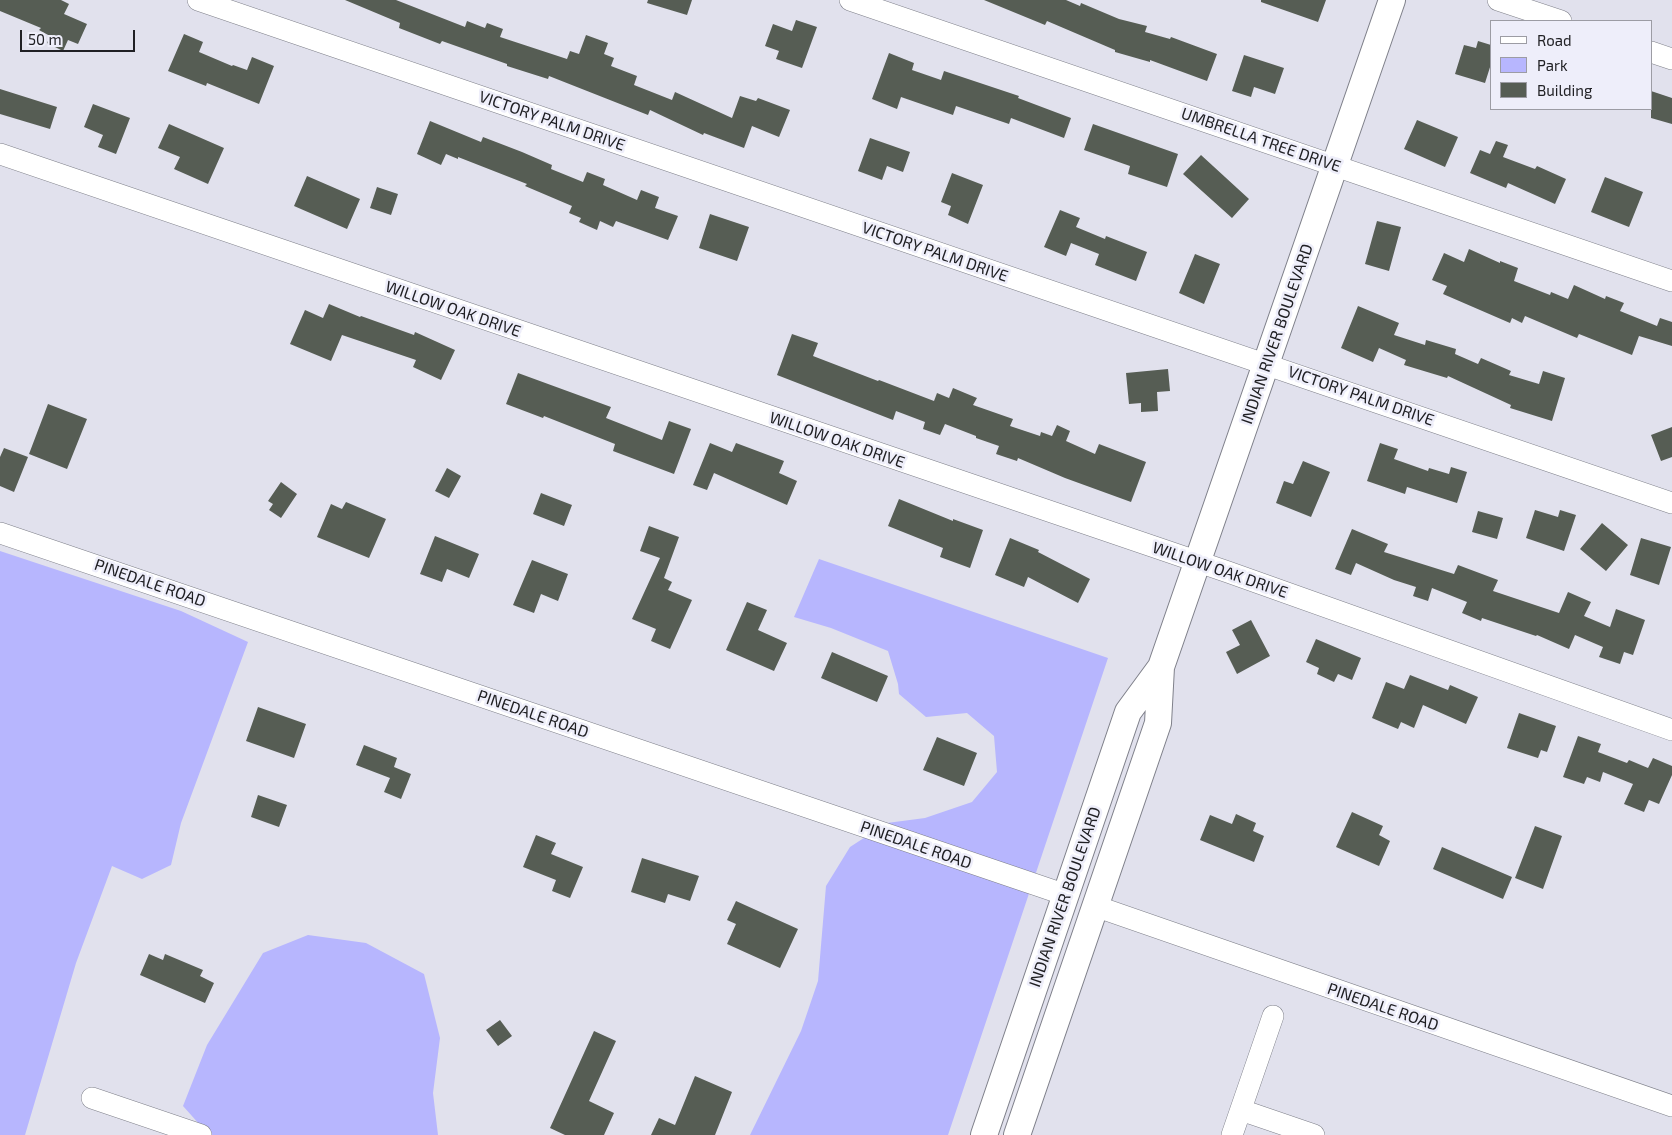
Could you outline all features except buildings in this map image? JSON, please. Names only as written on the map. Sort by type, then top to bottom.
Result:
[{"type":"main road","name":"INDIAN RIVER BOULEVARD","points":[[1017,1135],[1158,723],[1161,667],[1392,0]]},
{"type":"main road","name":"INDIAN RIVER BOULEVARD","points":[[984,1135],[1128,712],[1161,667]]},
{"type":"street","name":"VICTORY PALM DRIVE","points":[[198,0],[1672,503]]},
{"type":"street","name":"UMBRELLA TREE DRIVE","points":[[850,0],[1672,281]]},
{"type":"street","points":[[1498,0],[1558,20]]},
{"type":"street","points":[[1652,52],[1672,59]]},
{"type":"street","name":"WILLOW OAK DRIVE","points":[[0,154],[1198,562],[1672,730]]},
{"type":"street","name":"PINEDALE ROAD","points":[[0,533],[1066,895]]},
{"type":"street","name":"PINEDALE ROAD","points":[[1095,906],[1672,1106]]},
{"type":"street","points":[[1232,1135],[1273,1016]]},
{"type":"street","points":[[92,1098],[201,1135]]},
{"type":"street","points":[[1241,1110],[1314,1135]]},
{"type":"green space","points":[[0,551],[181,611],[248,642],[181,823],[171,865],[142,879],[112,866],[76,963],[25,1135],[0,1135]]},
{"type":"green space","points":[[819,559],[1108,658],[948,1135],[750,1135],[801,1031],[818,981],[826,886],[850,847],[887,823],[925,818],[972,802],[997,772],[994,736],[967,713],[926,717],[899,694],[898,684],[888,651],[831,628],[794,617]]},
{"type":"green space","points":[[308,935],[366,943],[424,974],[440,1038],[433,1093],[438,1135],[209,1135],[183,1106],[207,1045],[263,953]]}]
